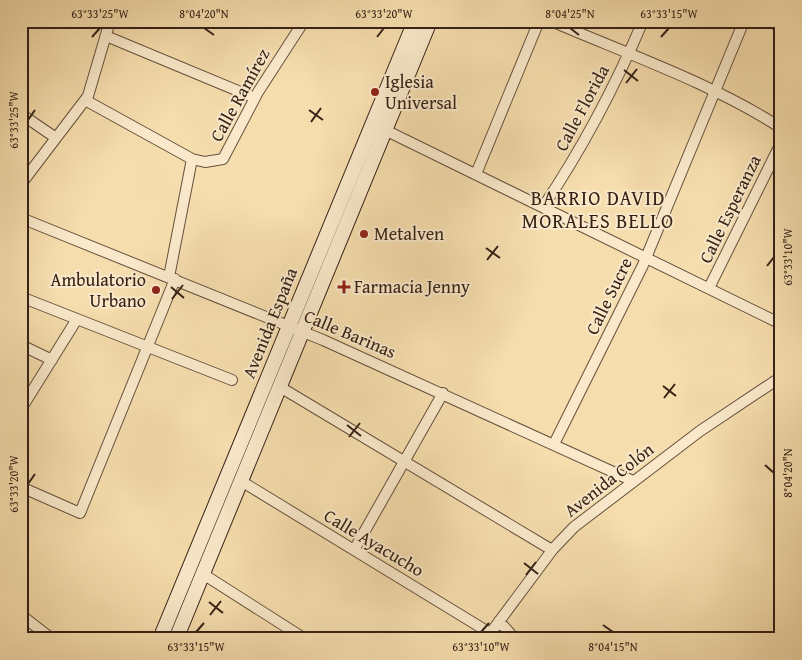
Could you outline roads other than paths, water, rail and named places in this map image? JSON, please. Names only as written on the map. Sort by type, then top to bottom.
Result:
[{"type":"main road","name":"Avenida España","points":[[160,639],[415,21]]},
{"type":"main road","name":"Avenida España","points":[[176,639],[430,21]]},
{"type":"street","points":[[21,184],[88,96],[110,21]]},
{"type":"street","name":"Calle Ramírez","points":[[192,159],[205,162],[223,159],[254,98],[304,21]]},
{"type":"street","points":[[476,174],[538,21]]},
{"type":"street","points":[[551,21],[715,93],[781,128]]},
{"type":"street","name":"Calle Florida","points":[[543,207],[590,133],[643,21]]},
{"type":"street","name":"Calle Sucre","points":[[554,444],[647,256],[744,21]]},
{"type":"street","points":[[770,21],[781,28]]},
{"type":"street","points":[[106,36],[254,98]]},
{"type":"street","points":[[21,487],[80,512],[148,347],[172,278],[192,159],[85,100]]},
{"type":"street","points":[[21,114],[56,138]]},
{"type":"street","points":[[386,130],[647,256],[781,324]]},
{"type":"street","name":"Calle Esperanza","points":[[709,288],[781,143]]},
{"type":"street","name":"Calle Barinas","points":[[21,218],[303,331],[634,481]]},
{"type":"street","points":[[21,297],[232,380]]},
{"type":"street","points":[[21,408],[77,319]]},
{"type":"street","points":[[21,345],[52,360]]},
{"type":"street","name":"Avenida Colón","points":[[488,636],[552,550],[574,527],[700,431],[781,377]]},
{"type":"street","points":[[280,387],[552,550]]},
{"type":"street","points":[[354,550],[443,393]]},
{"type":"street","name":"Calle Ayacucho","points":[[241,481],[354,550],[488,636]]},
{"type":"street","points":[[203,574],[305,639]]},
{"type":"street","points":[[21,615],[52,639]]},
{"type":"street","points":[[499,621],[515,639]]},
{"type":"place","name":"Iglesia Universal","points":[[375,92]]},
{"type":"place","name":"Metalven","points":[[364,234]]},
{"type":"place","name":"Farmacia Jenny","points":[[344,287]]},
{"type":"place","name":"Ambulatorio Urbano","points":[[156,290]]},
{"type":"district","name":"BARRIO DAVID MORALES BELLO","points":[[598,210]]}]
